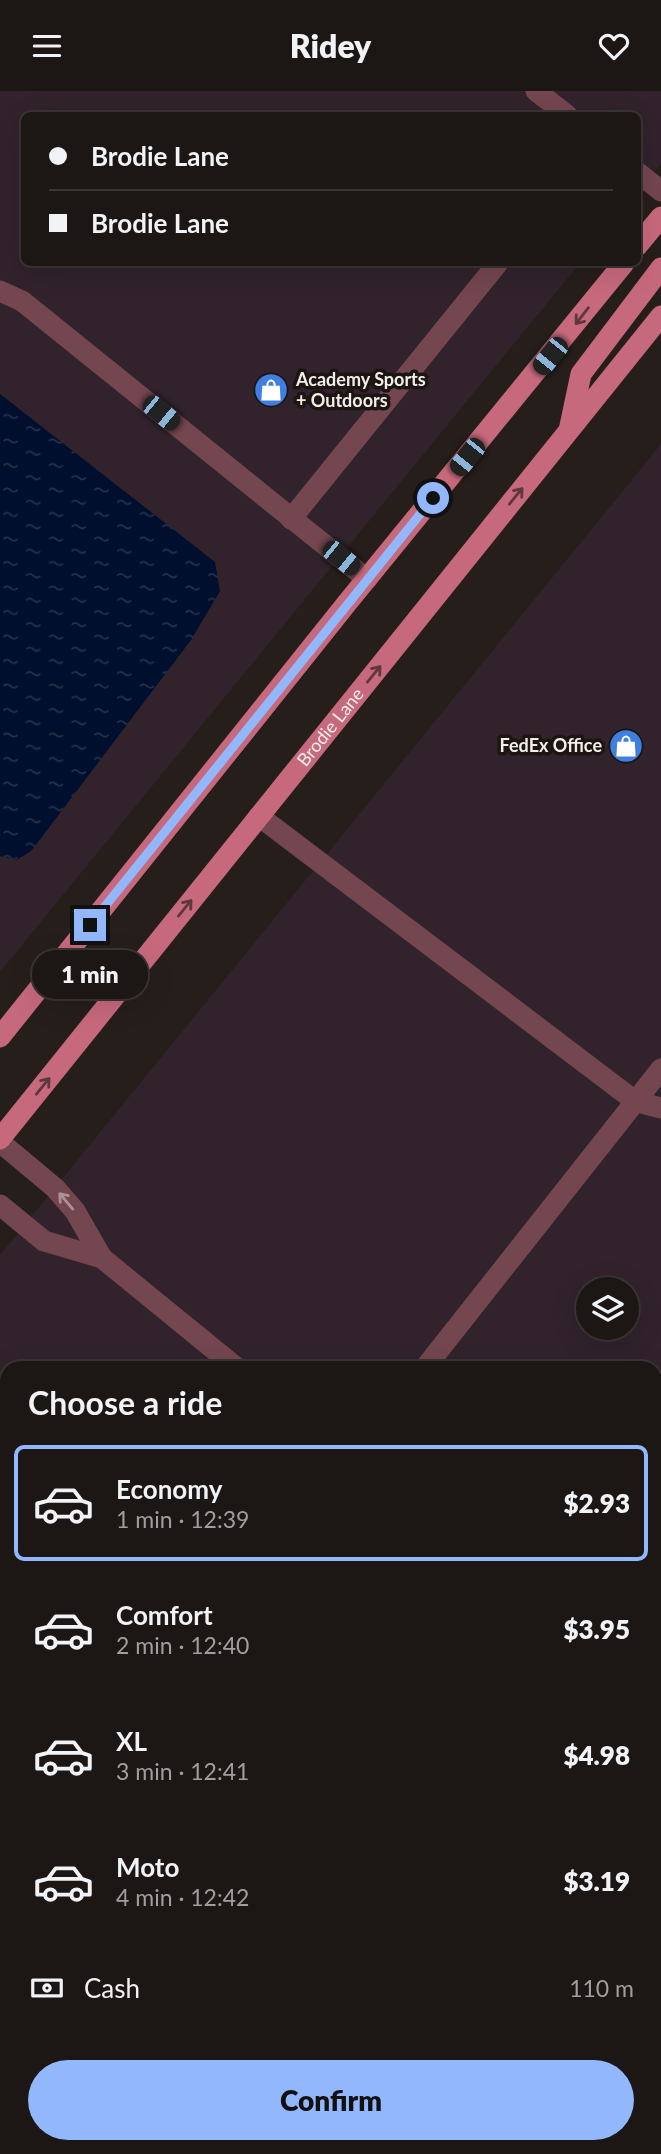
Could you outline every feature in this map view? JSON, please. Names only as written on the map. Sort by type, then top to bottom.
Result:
[{"type":"main road","points":[[641,241],[661,217]]},
{"type":"main road","points":[[0,1037],[622,266]]},
{"type":"main road","points":[[568,432],[581,374],[661,268]]},
{"type":"main road","name":"Brodie Lane","points":[[0,1140],[661,316]]},
{"type":"street","points":[[536,91],[563,112]]},
{"type":"street","points":[[641,175],[661,191]]},
{"type":"street","points":[[291,519],[496,266]]},
{"type":"street","points":[[0,291],[22,301],[367,579]]},
{"type":"street","points":[[259,816],[635,1101],[661,1108]]},
{"type":"street","points":[[431,1361],[661,1069]]},
{"type":"street","points":[[0,1140],[55,1188],[75,1211],[102,1258],[228,1361]]},
{"type":"street","points":[[0,1205],[44,1241],[102,1258]]},
{"type":"shaded area","points":[[0,91],[661,91],[661,164],[641,188],[641,112],[21,112],[21,266],[578,266],[0,972]]},
{"type":"shaded area","points":[[661,444],[661,1361],[0,1361],[0,1255]]},
{"type":"water","points":[[0,394],[215,562],[220,591],[191,640],[32,850],[17,860],[0,856]]},
{"type":"place","name":"Academy Sports + Outdoors","points":[[271,390]]},
{"type":"place","name":"FedEx Office","points":[[626,746]]},
{"type":"route","points":[[90,925],[433,498]]}]
